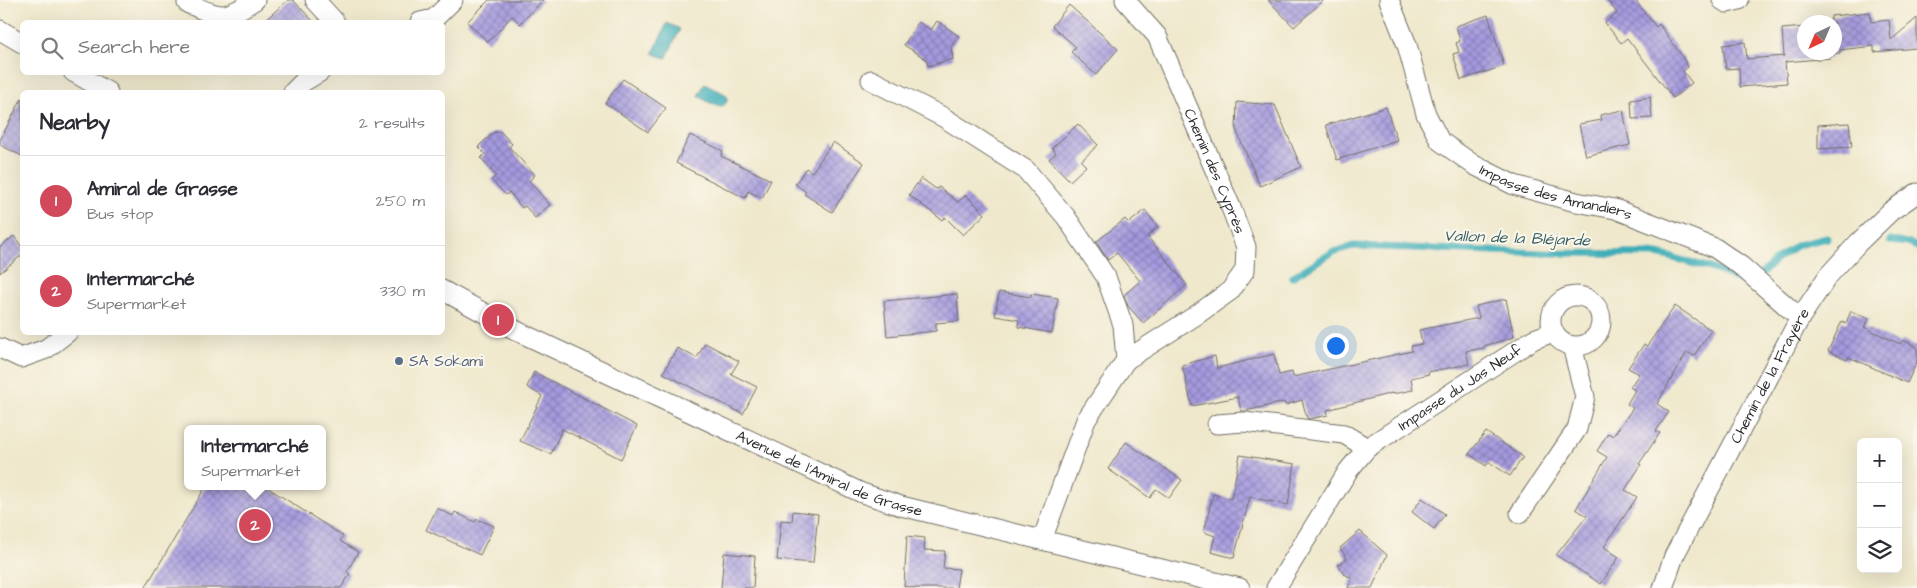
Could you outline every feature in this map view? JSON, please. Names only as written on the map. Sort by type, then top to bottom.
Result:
[{"type":"street","points":[[187,3],[216,16],[234,13],[255,0]]},
{"type":"street","points":[[315,0],[333,20]]},
{"type":"street","points":[[429,20],[434,19],[453,0]]},
{"type":"street","name":"Chemin des Cyprès","points":[[1042,540],[1086,420],[1126,360],[1195,316],[1230,290],[1245,270],[1246,247],[1230,205],[1156,36],[1125,0]]},
{"type":"street","name":"Impasse des Amandiers","points":[[1389,0],[1407,45],[1426,114],[1440,141],[1474,166],[1514,185],[1576,202],[1615,209],[1715,248],[1741,266],[1800,318]]},
{"type":"street","points":[[1722,0],[1727,3],[1739,0]]},
{"type":"street","points":[[0,30],[20,42]]},
{"type":"street","points":[[79,75],[105,90]]},
{"type":"street","points":[[295,90],[303,82],[315,75]]},
{"type":"street","points":[[871,80],[943,117],[1026,170],[1066,217],[1106,277],[1123,325],[1126,360]]},
{"type":"street","name":"Chemin de la Frayère","points":[[1663,588],[1674,556],[1800,318],[1828,276],[1858,243],[1891,212],[1917,193]]},
{"type":"street","name":"Avenue de l'Amiral de Grasse","points":[[445,292],[519,332],[862,493],[901,506],[1240,588]]},
{"type":"street","points":[[1570,297],[1586,298],[1596,307],[1601,322],[1599,332],[1594,339],[1581,346],[1572,346],[1559,340],[1554,332],[1552,313],[1559,304],[1570,297]]},
{"type":"street","name":"Impasse du Jas Neuf","points":[[1276,588],[1348,471],[1367,448],[1534,339],[1554,332]]},
{"type":"street","points":[[0,348],[21,358],[46,349],[64,335]]},
{"type":"street","points":[[1520,513],[1577,429],[1585,397],[1572,346]]},
{"type":"street","points":[[1217,424],[1244,422],[1344,434],[1367,448]]},
{"type":"water","points":[[667,23],[680,29],[666,59],[653,53]]},
{"type":"water","points":[[705,83],[725,94],[728,98],[723,106],[715,105],[698,96]]},
{"type":"building","points":[[288,0],[293,0],[312,20],[265,20]]},
{"type":"building","points":[[489,0],[543,0],[520,24],[512,16],[488,42],[467,22]]},
{"type":"building","points":[[1268,0],[1324,0],[1294,27]]},
{"type":"building","points":[[1607,0],[1635,0],[1656,27],[1659,24],[1682,56],[1688,67],[1683,71],[1692,83],[1673,98],[1627,38],[1621,43],[1605,23],[1617,13]]},
{"type":"building","points":[[1069,5],[1118,49],[1096,75],[1071,52],[1076,47],[1052,26]]},
{"type":"building","points":[[1870,12],[1871,22],[1889,20],[1891,40],[1917,18],[1917,48],[1874,52],[1874,46],[1842,50],[1841,15]]},
{"type":"building","points":[[1488,15],[1504,66],[1461,80],[1453,54],[1459,52],[1456,43],[1460,41],[1456,26]]},
{"type":"building","points":[[937,21],[959,36],[951,47],[953,59],[928,66],[926,59],[904,45],[918,22],[931,30]]},
{"type":"building","points":[[1797,28],[1797,60],[1808,60],[1785,62],[1787,83],[1740,87],[1739,68],[1726,69],[1723,45],[1745,42],[1747,59],[1784,56],[1782,29]]},
{"type":"building","points":[[623,79],[666,108],[648,132],[605,103]]},
{"type":"building","points":[[1650,97],[1652,118],[1632,119],[1631,100]]},
{"type":"building","points":[[20,102],[20,155],[0,145],[0,140]]},
{"type":"building","points":[[1237,102],[1275,105],[1301,167],[1260,186],[1236,130]]},
{"type":"building","points":[[1386,107],[1397,140],[1337,160],[1326,125]]},
{"type":"building","points":[[1623,110],[1630,145],[1586,156],[1579,124],[1602,120],[1600,115]]},
{"type":"building","points":[[1849,123],[1852,147],[1818,149],[1818,125]]},
{"type":"building","points":[[1078,124],[1098,145],[1081,161],[1086,166],[1070,181],[1049,159],[1056,153],[1052,148]]},
{"type":"building","points":[[494,132],[501,132],[512,144],[509,147],[535,175],[529,181],[550,205],[535,218],[525,206],[522,208],[509,192],[506,195],[491,180],[496,176],[481,158],[485,154],[478,147]]},
{"type":"building","points":[[690,135],[723,151],[721,156],[771,180],[762,198],[748,191],[745,198],[676,163]]},
{"type":"building","points":[[833,142],[864,163],[832,212],[804,194],[806,192],[795,184],[806,168],[812,172]]},
{"type":"building","points":[[921,178],[936,189],[939,187],[958,202],[966,195],[985,214],[963,235],[945,217],[942,220],[909,195]]},
{"type":"building","points":[[1145,210],[1158,227],[1147,236],[1187,285],[1143,323],[1128,306],[1124,295],[1140,281],[1117,253],[1108,260],[1096,242],[1125,219],[1129,223]]},
{"type":"building","points":[[14,236],[20,244],[20,257],[0,273],[0,247]]},
{"type":"building","points":[[999,292],[1031,297],[1031,294],[1058,298],[1052,333],[1018,327],[1019,320],[995,316]]},
{"type":"building","points":[[957,294],[959,321],[936,323],[936,331],[887,336],[884,301]]},
{"type":"building","points":[[1506,299],[1514,337],[1484,346],[1484,348],[1466,351],[1469,364],[1428,372],[1429,374],[1411,378],[1413,390],[1392,393],[1327,410],[1328,415],[1310,419],[1307,418],[1302,400],[1285,405],[1284,402],[1246,411],[1241,411],[1238,397],[1192,406],[1182,365],[1215,356],[1217,368],[1274,354],[1279,375],[1292,372],[1293,377],[1412,351],[1411,346],[1422,344],[1419,330],[1479,318],[1476,306]]},
{"type":"building","points":[[1675,306],[1711,330],[1694,356],[1687,352],[1657,404],[1669,412],[1656,431],[1660,433],[1639,464],[1641,465],[1625,490],[1637,497],[1604,547],[1619,557],[1601,584],[1556,555],[1587,516],[1576,509],[1607,457],[1597,451],[1608,433],[1613,436],[1633,408],[1627,404],[1635,390],[1630,387],[1639,374],[1628,368],[1644,344],[1647,346]]},
{"type":"building","points":[[1851,311],[1869,319],[1864,327],[1900,344],[1903,340],[1917,347],[1917,362],[1907,383],[1849,357],[1847,360],[1828,351],[1842,321],[1846,323]]},
{"type":"building","points":[[705,343],[739,361],[731,374],[757,387],[743,414],[663,373],[677,348],[697,358]]},
{"type":"building","points":[[534,372],[637,426],[621,459],[562,429],[551,454],[520,441],[542,396],[527,387]]},
{"type":"building","points":[[1486,432],[1523,457],[1510,476],[1489,462],[1486,466],[1469,454]]},
{"type":"building","points":[[1126,442],[1182,480],[1169,498],[1156,489],[1150,498],[1108,469]]},
{"type":"building","points":[[1240,455],[1295,464],[1288,505],[1250,497],[1234,558],[1211,552],[1215,536],[1204,532],[1213,494],[1231,499]]},
{"type":"building","points":[[204,490],[271,490],[343,536],[340,541],[358,552],[347,572],[350,574],[341,588],[145,588]]},
{"type":"building","points":[[1422,498],[1445,514],[1434,529],[1412,512]]},
{"type":"building","points":[[437,508],[453,516],[455,512],[475,522],[477,519],[494,526],[480,555],[426,530]]},
{"type":"building","points":[[793,511],[818,514],[813,563],[777,560],[781,520],[792,521]]},
{"type":"building","points":[[1360,531],[1387,555],[1372,588],[1348,588],[1352,578],[1344,574],[1338,565],[1347,558],[1340,548]]},
{"type":"building","points":[[907,536],[925,538],[924,550],[945,551],[943,568],[959,569],[956,588],[915,588],[904,586]]},
{"type":"building","points":[[724,553],[755,556],[753,588],[721,588]]},
{"type":"waterway","name":"Vallon de la Bléjarde","points":[[1761,274],[1797,245],[1827,238]]},
{"type":"waterway","name":"Vallon de la Bléjarde","points":[[1890,241],[1908,243],[1917,247]]},
{"type":"waterway","name":"Vallon de la Bléjarde","points":[[1292,277],[1333,252],[1353,246],[1546,253],[1658,254],[1711,268],[1745,282]]},
{"type":"place","name":"Amiral de Grasse","points":[[498,320]]},
{"type":"place","name":"SA Sokami","points":[[399,361]]},
{"type":"place","name":"Intermarché","points":[[255,525]]}]
